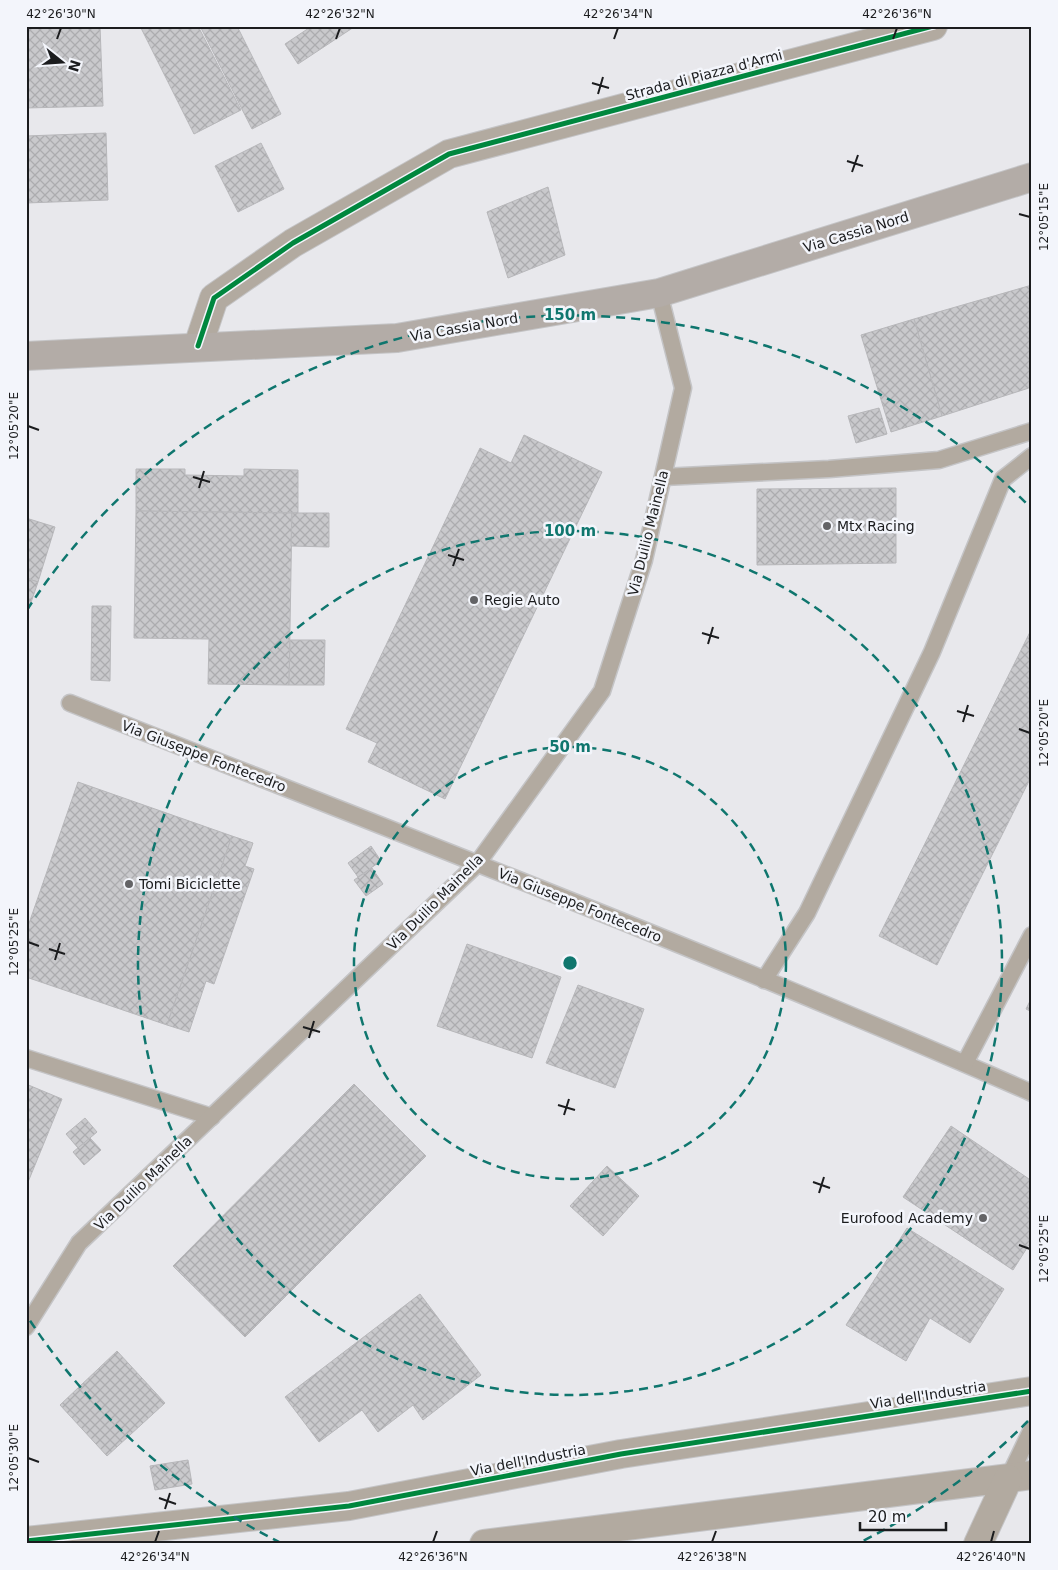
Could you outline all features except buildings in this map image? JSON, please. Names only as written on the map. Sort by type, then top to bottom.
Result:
[{"type":"main road","name":"Via Cassia Nord","points":[[26,356],[198,346],[397,338],[659,293],[1032,177]]},
{"type":"street","name":"Strada di Piazza d'Armi","points":[[198,346],[214,298],[293,243],[449,154],[934,26]]},
{"type":"street","name":"Via dell'Industria","points":[[26,1541],[349,1506],[621,1454],[1032,1391]]},
{"type":"street","points":[[484,1544],[1020,1477]]},
{"type":"street","points":[[978,1544],[1020,1477]]},
{"type":"lane","name":"Via Duilio Mainella","points":[[26,1327],[80,1244],[477,864],[602,691],[644,560],[683,388],[659,293]]},
{"type":"lane","points":[[663,477],[829,469],[939,460],[1032,431]]},
{"type":"lane","points":[[764,980],[807,913],[932,652],[1002,480],[1032,456]]},
{"type":"lane","name":"Via Giuseppe Fontecedro","points":[[70,703],[764,980],[965,1063],[1032,1093]]},
{"type":"lane","points":[[965,1063],[1032,935]]},
{"type":"lane","points":[[26,1058],[212,1117]]},
{"type":"lane","points":[[1020,1477],[1032,1429]]},
{"type":"cycle path","points":[[198,346],[214,298],[293,243],[449,154],[933,26]]},
{"type":"cycle path","points":[[26,1541],[349,1506],[621,1454],[1032,1391]]},
{"type":"place","name":"Mtx Racing","points":[[827,526]]},
{"type":"place","name":"Regie Auto","points":[[474,600]]},
{"type":"place","name":"Tomi Biciclette","points":[[129,884]]},
{"type":"place","name":"Eurofood Academy","points":[[983,1218]]}]
